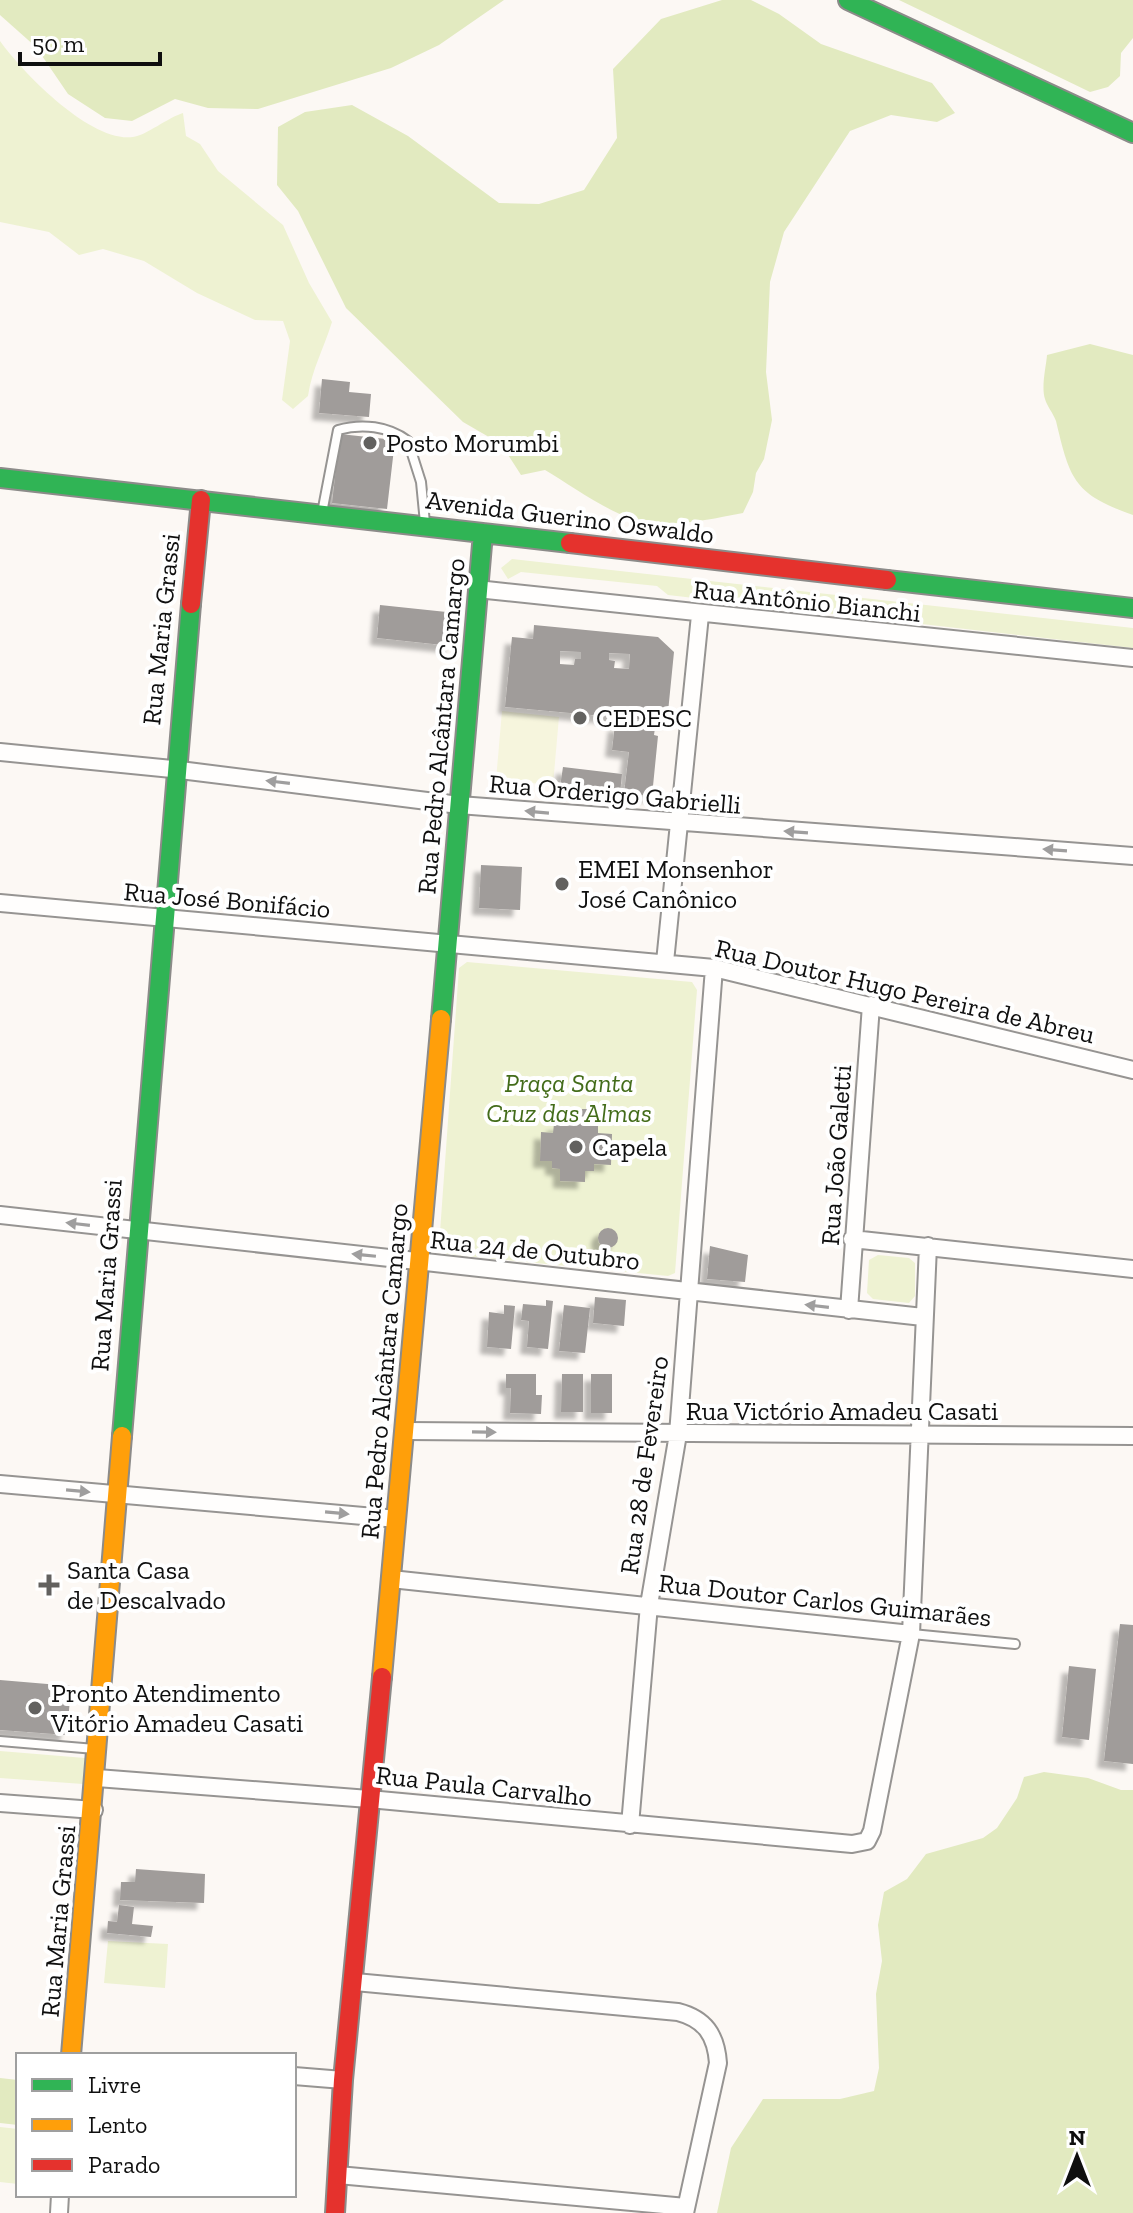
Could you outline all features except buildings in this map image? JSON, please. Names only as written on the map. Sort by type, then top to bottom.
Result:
[{"type":"street","points":[[848,0],[1133,133]]},
{"type":"street","name":"Avenida Guerino Oswaldo","points":[[0,478],[1133,608]]},
{"type":"street","name":"Rua Maria Grassi","points":[[71,2053],[97,1778],[159,919],[201,500]]},
{"type":"street","name":"Rua Pedro Alcântara Camargo","points":[[335,2213],[343,2080],[355,1982],[369,1799],[406,1431],[483,533]]},
{"type":"street","name":"Rua Antônio Bianchi","points":[[477,589],[700,615],[1133,658]]},
{"type":"street","points":[[665,962],[700,615]]},
{"type":"street","name":"Rua Orderigo Gabrielli","points":[[0,752],[172,769],[459,805],[1133,856]]},
{"type":"street","name":"Rua José Bonifácio","points":[[0,903],[665,962]]},
{"type":"street","name":"Rua Doutor Hugo Pereira de Abreu","points":[[665,962],[714,968],[1133,1070]]},
{"type":"street","name":"Rua 28 de Fevereiro","points":[[630,1825],[649,1605],[678,1434],[714,968]]},
{"type":"street","name":"Rua João Galetti","points":[[849,1310],[871,1005]]},
{"type":"street","name":"Rua 24 de Outubro","points":[[0,1215],[923,1317]]},
{"type":"street","points":[[852,1239],[1133,1269]]},
{"type":"street","points":[[911,1634],[928,1246]]},
{"type":"street","name":"Rua Victório Amadeu Casati","points":[[406,1431],[1133,1436]]},
{"type":"street","points":[[0,1484],[397,1519]]},
{"type":"street","name":"Rua Doutor Carlos Guimarães","points":[[391,1579],[911,1634]]},
{"type":"street","name":"Rua Paula Carvalho","points":[[97,1778],[369,1799],[852,1844],[867,1841],[872,1831],[911,1634]]},
{"type":"street","points":[[0,1803],[94,1810]]},
{"type":"street","points":[[338,2175],[685,2210],[718,2063],[716,2045],[707,2027],[695,2017],[678,2012],[355,1982]]},
{"type":"street","points":[[296,2076],[343,2080]]},
{"type":"lane","points":[[322,514],[338,430],[373,427],[392,431],[408,441],[421,482],[425,526]]},
{"type":"lane","name":"Rua Doutor Carlos Guimarães","points":[[911,1634],[1015,1644]]},
{"type":"lane","points":[[0,1741],[98,1749]]},
{"type":"green space","points":[[0,0],[504,0],[439,45],[391,68],[258,109],[208,108],[175,99],[132,121],[105,118],[68,94],[36,47],[0,15]]},
{"type":"green space","points":[[722,0],[751,0],[779,14],[821,44],[932,83],[955,113],[937,122],[891,115],[850,131],[784,232],[770,282],[766,372],[772,420],[764,459],[743,513],[681,523],[644,522],[607,508],[545,470],[521,475],[501,444],[463,422],[346,308],[298,211],[277,185],[278,127],[305,112],[352,105],[408,136],[499,203],[539,204],[584,190],[617,138],[613,69],[661,19]]},
{"type":"green space","points":[[899,0],[1133,0],[1133,38],[1121,53],[1120,76],[1108,87],[1090,92]]},
{"type":"green space","points":[[0,41],[41,87],[79,118],[98,129],[116,136],[133,137],[183,113],[186,136],[200,144],[218,171],[283,225],[309,283],[332,322],[308,396],[293,409],[282,400],[290,341],[283,321],[255,320],[197,293],[144,261],[103,249],[79,255],[49,232],[0,222]]},
{"type":"green space","points":[[1090,344],[1133,355],[1133,515],[1098,500],[1078,482],[1071,471],[1056,421],[1045,399],[1047,355]]},
{"type":"green space","points":[[512,559],[1133,628],[1133,648],[668,595],[657,586],[521,572],[508,579],[501,568]]},
{"type":"green space","points":[[502,711],[559,717],[553,785],[496,780]]},
{"type":"green space","name":"Praça Santa Cruz das Almas","points":[[467,962],[692,982],[697,990],[675,1273],[668,1276],[446,1254],[439,1246],[459,968]]},
{"type":"green space","points":[[878,1255],[909,1258],[915,1263],[915,1296],[909,1303],[873,1299],[867,1293],[869,1260]]},
{"type":"green space","points":[[0,1751],[85,1758],[83,1784],[0,1778]]},
{"type":"green space","points":[[1044,1772],[1088,1778],[1121,1790],[1133,1790],[1133,2213],[717,2213],[731,2148],[763,2099],[840,2099],[874,2091],[879,2068],[876,1994],[882,1961],[878,1925],[884,1892],[907,1879],[926,1854],[983,1838],[997,1828],[1017,1798],[1024,1777]]},
{"type":"green space","points":[[108,1941],[168,1944],[165,1988],[104,1983]]},
{"type":"green space","points":[[0,2078],[16,2080],[16,2125],[0,2123]]},
{"type":"green space","points":[[0,2127],[16,2129],[16,2184],[0,2182]]},
{"type":"traffic: fast","points":[[848,0],[1133,133]]},
{"type":"traffic: fast","points":[[0,478],[570,543]]},
{"type":"traffic: fast","points":[[441,1019],[483,533]]},
{"type":"traffic: fast","points":[[887,580],[1133,608]]},
{"type":"traffic: fast","points":[[122,1436],[191,604]]},
{"type":"traffic: slow","points":[[382,1677],[441,1019]]},
{"type":"traffic: slow","points":[[71,2053],[122,1436]]},
{"type":"traffic: jam","points":[[191,604],[201,500]]},
{"type":"traffic: jam","points":[[570,543],[887,580]]},
{"type":"traffic: jam","points":[[335,2213],[343,2080],[382,1677]]},
{"type":"place","name":"Posto Morumbi","points":[[370,443]]},
{"type":"place","name":"CEDESC","points":[[580,718]]},
{"type":"place","name":"EMEI Monsenhor José Canônico","points":[[562,884]]},
{"type":"place","name":"Capela","points":[[576,1147]]},
{"type":"place","name":"Santa Casa de Descalvado","points":[[49,1585]]},
{"type":"place","name":"Pronto Atendimento Vitório Amadeu Casati","points":[[35,1708]]}]
